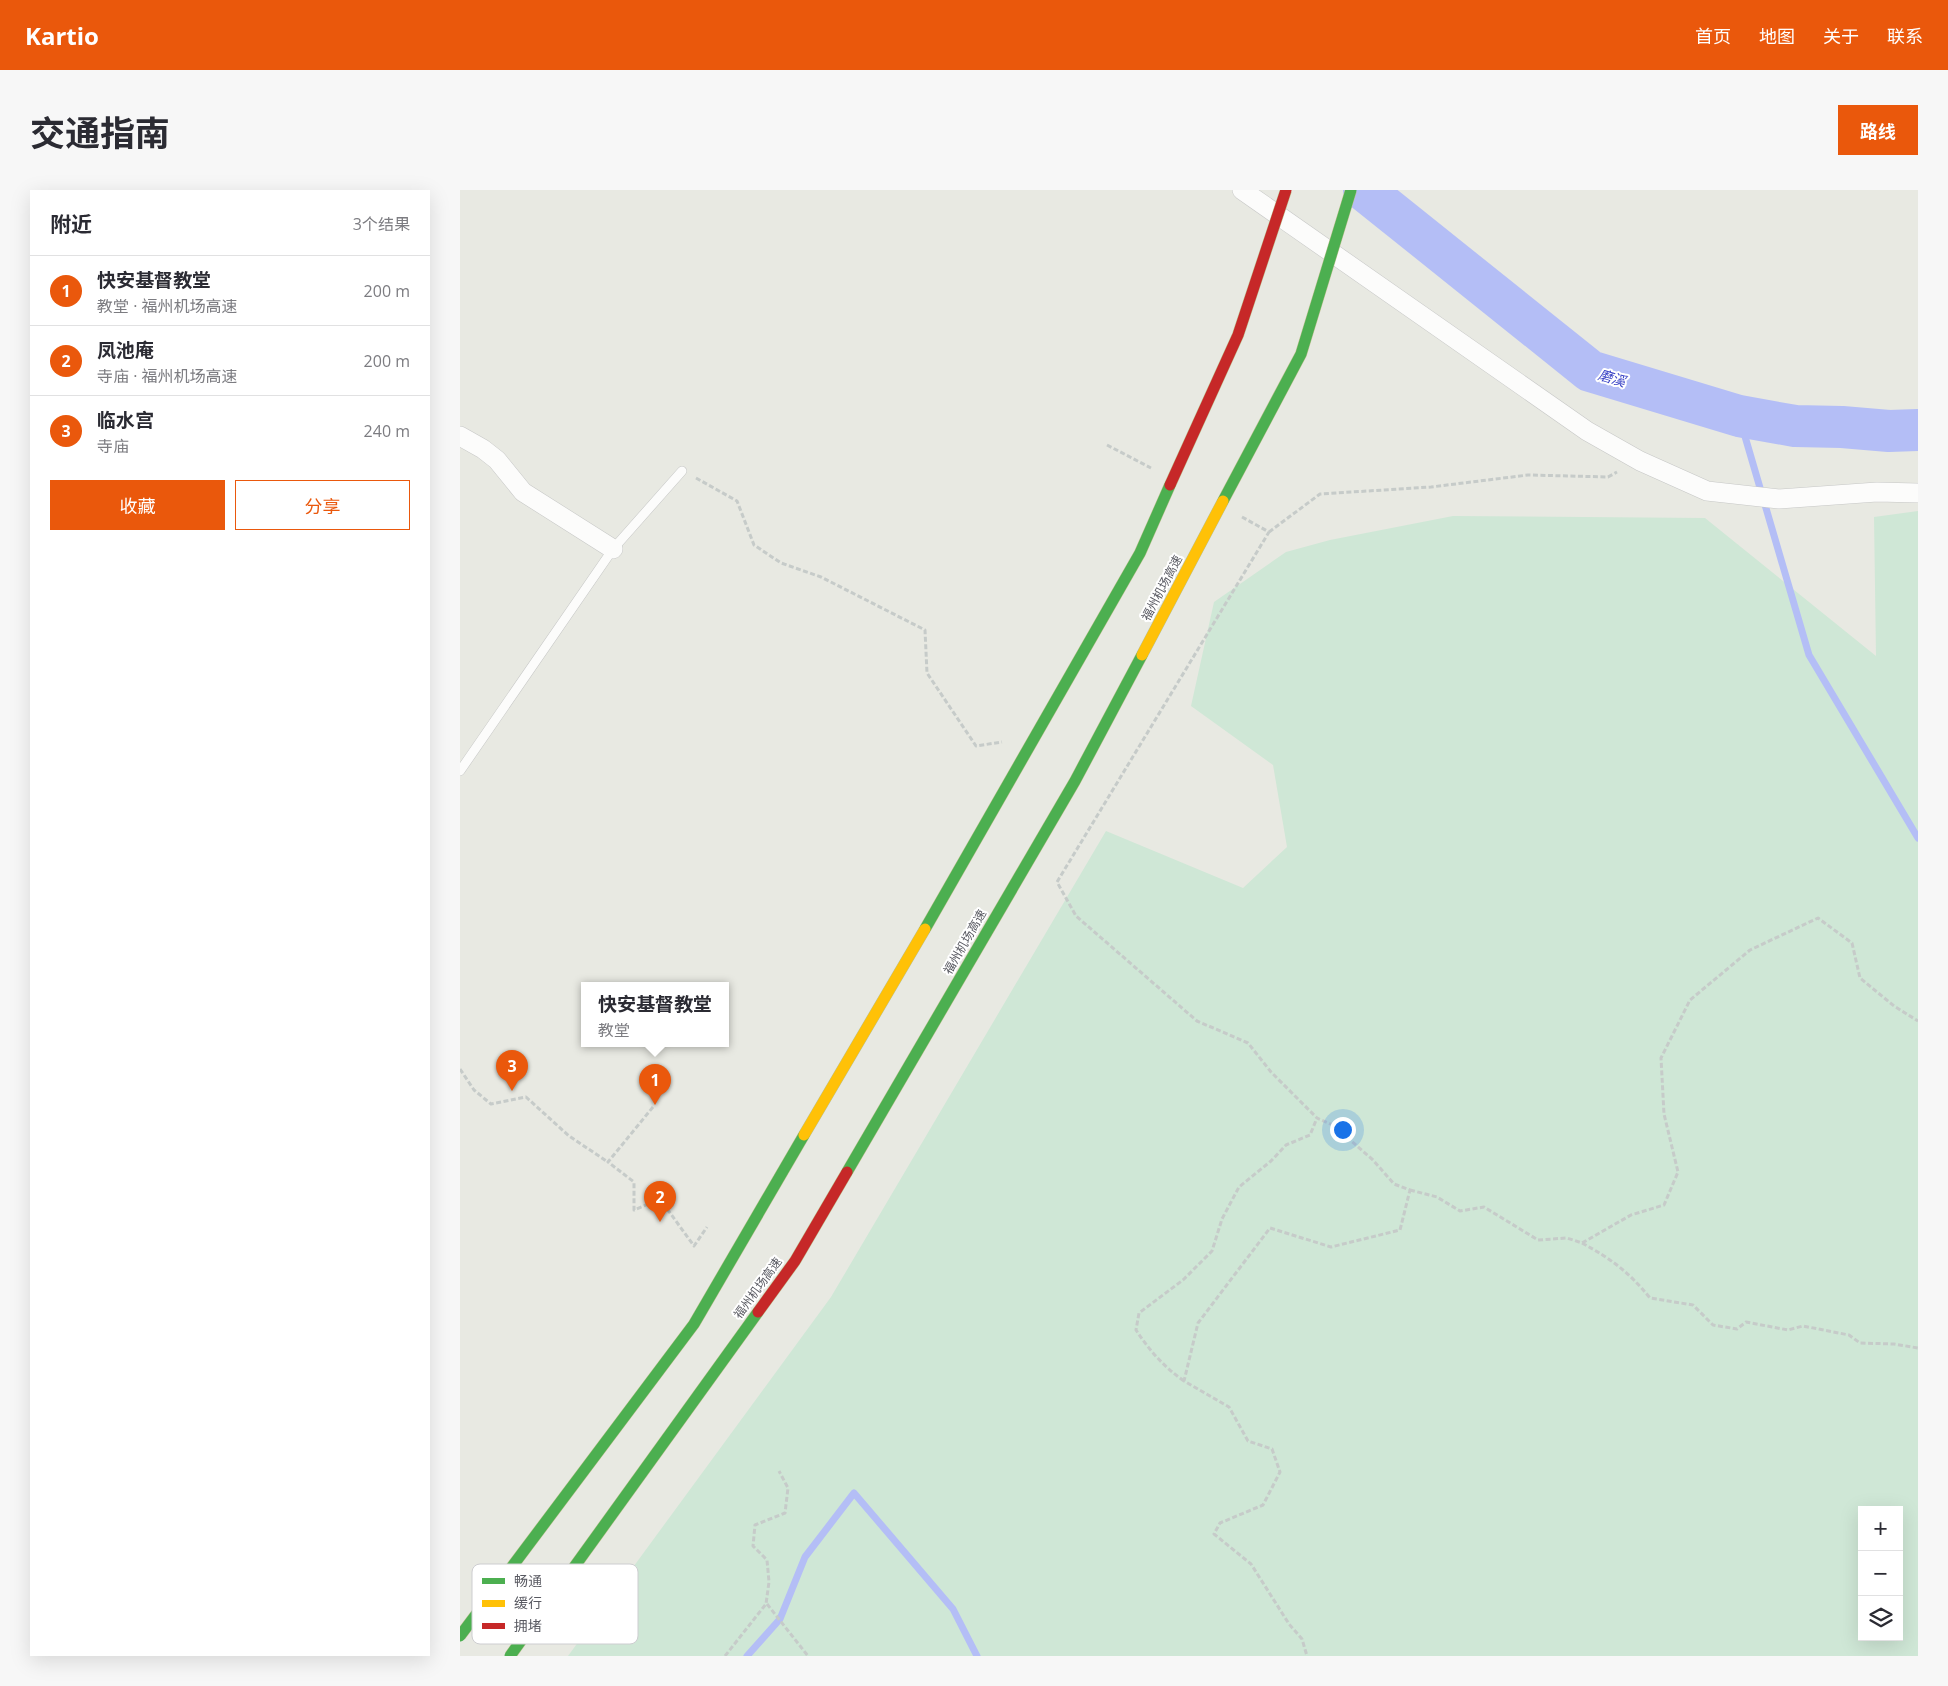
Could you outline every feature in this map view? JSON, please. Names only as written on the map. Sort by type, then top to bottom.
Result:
[{"type":"highway","points":[[514,1564],[694,1324],[969,854],[1140,553],[1238,335],[1286,190]]},
{"type":"highway","name":"福州机场高速","points":[[576,1564],[795,1261],[1075,781],[1301,354],[1351,190]]},
{"type":"highway","points":[[460,1636],[472,1620]]},
{"type":"highway","name":"福州机场高速","points":[[510,1656],[519,1644]]},
{"type":"street","points":[[1242,190],[1579,425],[1640,462],[1707,491],[1746,496],[1779,499],[1876,492],[1918,493]]},
{"type":"street","points":[[460,436],[483,449],[496,460],[523,492],[614,549]]},
{"type":"lane","points":[[460,771],[614,549],[682,471]]},
{"type":"path","points":[[1107,445],[1158,472]]},
{"type":"path","points":[[1057,882],[1270,532],[1320,494],[1431,487],[1528,475],[1608,477],[1640,462]]},
{"type":"path","points":[[682,471],[737,501],[754,545],[781,564],[821,577],[925,630],[927,673],[976,746],[1000,743],[1009,738]]},
{"type":"path","points":[[1235,513],[1270,532]]},
{"type":"path","points":[[1050,876],[1057,882],[1076,916],[1196,1021],[1248,1043],[1271,1072],[1317,1118],[1333,1125],[1373,1160],[1394,1184],[1437,1197],[1460,1211],[1484,1207],[1538,1240],[1567,1238],[1582,1243],[1611,1259],[1634,1279],[1650,1298],[1693,1305],[1713,1325],[1737,1329],[1746,1322],[1788,1330],[1803,1326],[1848,1335],[1860,1343],[1894,1344],[1918,1348]]},
{"type":"path","points":[[1582,1243],[1631,1216],[1664,1205],[1678,1172],[1664,1114],[1661,1058],[1690,1000],[1750,950],[1818,918],[1852,943],[1860,978],[1894,1006],[1918,1021]]},
{"type":"path","points":[[460,1069],[474,1090],[491,1104],[526,1097],[570,1136],[634,1182],[634,1210],[660,1199],[694,1246],[707,1227]]},
{"type":"path","points":[[608,1162],[653,1107]]},
{"type":"path","points":[[1307,1656],[1302,1640],[1289,1624],[1251,1564],[1214,1534],[1220,1524],[1262,1505],[1280,1472],[1272,1449],[1248,1441],[1229,1407],[1172,1373],[1148,1349],[1136,1330],[1138,1313],[1183,1280],[1212,1251],[1222,1219],[1239,1187],[1271,1161],[1286,1145],[1310,1135],[1317,1118]]},
{"type":"path","points":[[1184,1380],[1198,1323],[1270,1228],[1331,1247],[1400,1230],[1410,1190]]},
{"type":"path","points":[[725,1656],[766,1604],[769,1582],[767,1560],[753,1546],[755,1525],[785,1513],[788,1488],[779,1471]]},
{"type":"path","points":[[766,1604],[786,1626],[808,1656]]},
{"type":"green space","points":[[1918,511],[1918,1656],[568,1656],[577,1644],[638,1644],[638,1564],[635,1564],[831,1297],[1106,831],[1243,888],[1287,847],[1273,765],[1191,706],[1214,602],[1286,552],[1330,540],[1453,516],[1705,518],[1876,656],[1874,517]]},
{"type":"waterway","name":"磨溪","points":[[1364,190],[1590,371],[1739,416],[1795,426],[1889,431],[1918,430]]},
{"type":"waterway","points":[[1739,416],[1809,655],[1918,838]]},
{"type":"waterway","points":[[747,1656],[780,1619],[805,1557],[854,1493],[953,1609],[977,1656]]},
{"type":"traffic: fast","points":[[1223,501],[1301,354],[1351,190]]},
{"type":"traffic: fast","points":[[925,929],[1140,553],[1170,485]]},
{"type":"traffic: fast","points":[[847,1172],[1075,781],[1142,655]]},
{"type":"traffic: fast","points":[[514,1564],[694,1324],[804,1135]]},
{"type":"traffic: fast","points":[[576,1564],[758,1312]]},
{"type":"traffic: fast","points":[[460,1636],[472,1620]]},
{"type":"traffic: fast","points":[[510,1656],[519,1644]]},
{"type":"traffic: slow","points":[[1142,655],[1223,501]]},
{"type":"traffic: slow","points":[[804,1135],[925,929]]},
{"type":"traffic: jam","points":[[1170,485],[1238,335],[1286,190]]},
{"type":"traffic: jam","points":[[758,1312],[795,1261],[847,1172]]},
{"type":"place","name":"临水宫","points":[[512,1091]]},
{"type":"place","name":"快安基督教堂","points":[[655,1105]]},
{"type":"place","name":"凤池庵","points":[[660,1222]]}]
